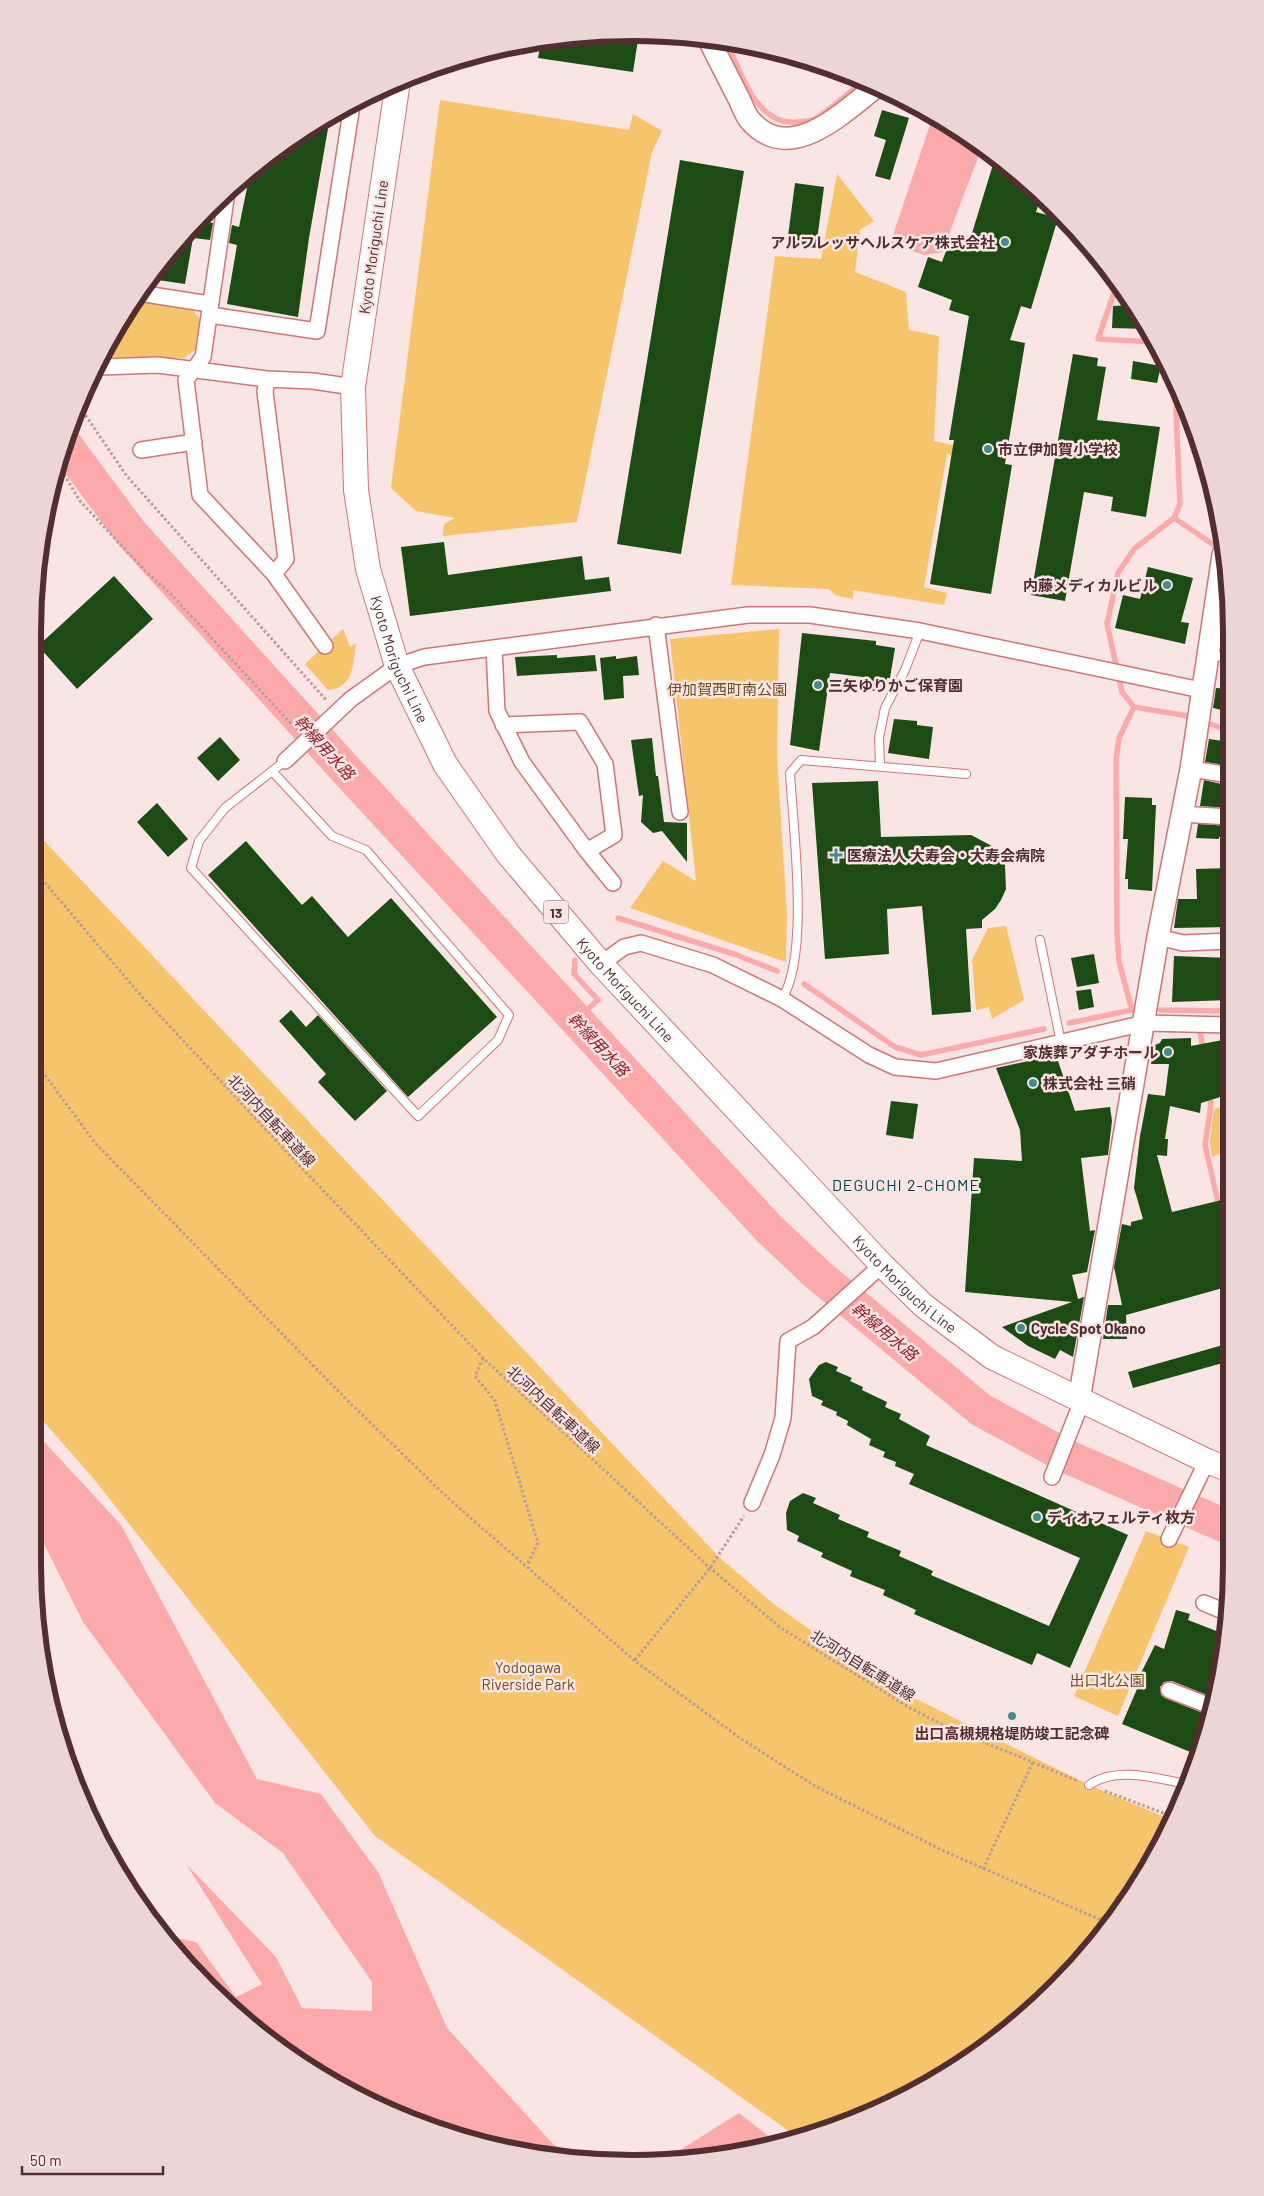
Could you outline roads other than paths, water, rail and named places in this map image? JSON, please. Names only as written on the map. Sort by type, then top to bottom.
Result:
[{"type":"main road","name":"Kyoto Moriguchi Line","points":[[397,90],[353,387],[356,490],[368,569],[397,666],[445,764],[508,854],[601,964],[877,1270],[992,1357],[1079,1405],[1205,1467],[1223,1469]]},
{"type":"street","points":[[712,47],[749,118],[764,131],[777,137],[796,139],[815,132],[869,91]]},
{"type":"street","points":[[147,295],[210,310],[317,331],[351,113]]},
{"type":"street","points":[[225,203],[203,357],[186,380],[200,495],[274,574],[325,646]]},
{"type":"street","points":[[104,367],[158,365],[267,379],[313,381],[353,387]]},
{"type":"street","points":[[267,379],[266,392],[286,560],[274,574]]},
{"type":"street","points":[[140,450],[194,442]]},
{"type":"street","points":[[1052,1477],[1079,1405],[1158,937],[1191,768],[1201,690],[1220,576]]},
{"type":"street","points":[[285,761],[351,699],[397,666],[424,657],[656,625],[748,615],[810,615],[920,631],[1201,690]]},
{"type":"street","points":[[656,625],[680,812]]},
{"type":"street","points":[[494,648],[497,711],[503,725],[522,762],[587,851],[613,883]]},
{"type":"street","points":[[503,725],[580,722],[605,764],[614,835],[587,851]]},
{"type":"street","points":[[1191,768],[1223,775]]},
{"type":"street","points":[[1181,814],[1223,817]]},
{"type":"street","points":[[1158,937],[1183,943],[1223,941]]},
{"type":"street","points":[[601,964],[624,947],[641,943],[713,965],[782,999],[869,1055],[894,1068],[936,1071],[1145,1023],[1223,1025]]},
{"type":"street","points":[[752,1503],[772,1455],[783,1418],[788,1341],[813,1327],[877,1270]]},
{"type":"street","points":[[1170,1539],[1205,1467]]},
{"type":"street","points":[[1204,1603],[1220,1610]]},
{"type":"street","points":[[1169,1690],[1206,1704]]},
{"type":"lane","points":[[880,765],[879,738],[885,708],[905,670],[920,631]]},
{"type":"lane","points":[[1207,655],[1223,657]]},
{"type":"lane","points":[[782,999],[789,988],[795,962],[798,910],[790,773],[801,760],[880,765],[966,774]]},
{"type":"lane","points":[[272,771],[332,836],[366,850],[509,1015],[498,1040],[418,1116],[191,868],[199,841],[225,808],[272,771],[285,761]]},
{"type":"lane","points":[[1040,940],[1061,1043]]},
{"type":"lane","points":[[1089,1785],[1101,1776],[1136,1775],[1181,1783]]},
{"type":"waterway","points":[[730,50],[752,95],[771,116],[783,121],[813,120],[858,86]]},
{"type":"waterway","points":[[1114,292],[1098,339],[1146,342]]},
{"type":"waterway","points":[[1177,403],[1180,504],[1174,518],[1134,549],[1118,573],[1107,624],[1122,692],[1134,707],[1188,716],[1223,728]]},
{"type":"waterway","name":"幹線用水路","points":[[70,451],[131,533],[346,770],[769,1229],[817,1274],[981,1410],[1066,1456],[1223,1525]]},
{"type":"waterway","points":[[1174,518],[1214,545]]},
{"type":"waterway","points":[[1069,1023],[1132,1010],[1119,962],[1117,933],[1116,759],[1119,738],[1134,707]]},
{"type":"waterway","points":[[618,918],[734,954],[777,971]]},
{"type":"waterway","points":[[575,960],[574,974],[598,1000],[576,1019]]},
{"type":"waterway","points":[[804,984],[895,1047],[921,1055],[1044,1029]]},
{"type":"waterway","points":[[1160,1010],[1223,1011]]},
{"type":"waterway","points":[[1199,1026],[1203,1049]]},
{"type":"waterway","points":[[1209,1093],[1211,1105],[1205,1145],[1219,1207]]},
{"type":"place","name":"アルフレッサヘルスケア株式会社","points":[[1005,242]]},
{"type":"place","name":"市立伊加賀小学校","points":[[988,449]]},
{"type":"place","name":"内藤メディカルビル","points":[[1167,585]]},
{"type":"place","name":"三矢ゆりかご保育園","points":[[818,685]]},
{"type":"place","name":"医療法人 大寿会・大寿会病院","points":[[836,855]]},
{"type":"place","name":"家族葬アダチホール","points":[[1168,1052]]},
{"type":"place","name":"株式会社 三硝","points":[[1033,1083]]},
{"type":"place","name":"Cycle Spot Okano","points":[[1021,1328]]},
{"type":"place","name":"ディオフェルティ枚方","points":[[1037,1517]]},
{"type":"place","name":"出口高槻規格堤防竣工記念碑","points":[[1012,1716]]},
{"type":"district","name":"DEGUCHI 2-CHOME","points":[[906,1184]]},
{"type":"park label","name":"伊加賀西町南公園","points":[[727,689]]},
{"type":"park label","name":"Yodogawa Riverside Park","points":[[528,1676]]},
{"type":"park label","name":"出口北公園","points":[[1107,1680]]}]
